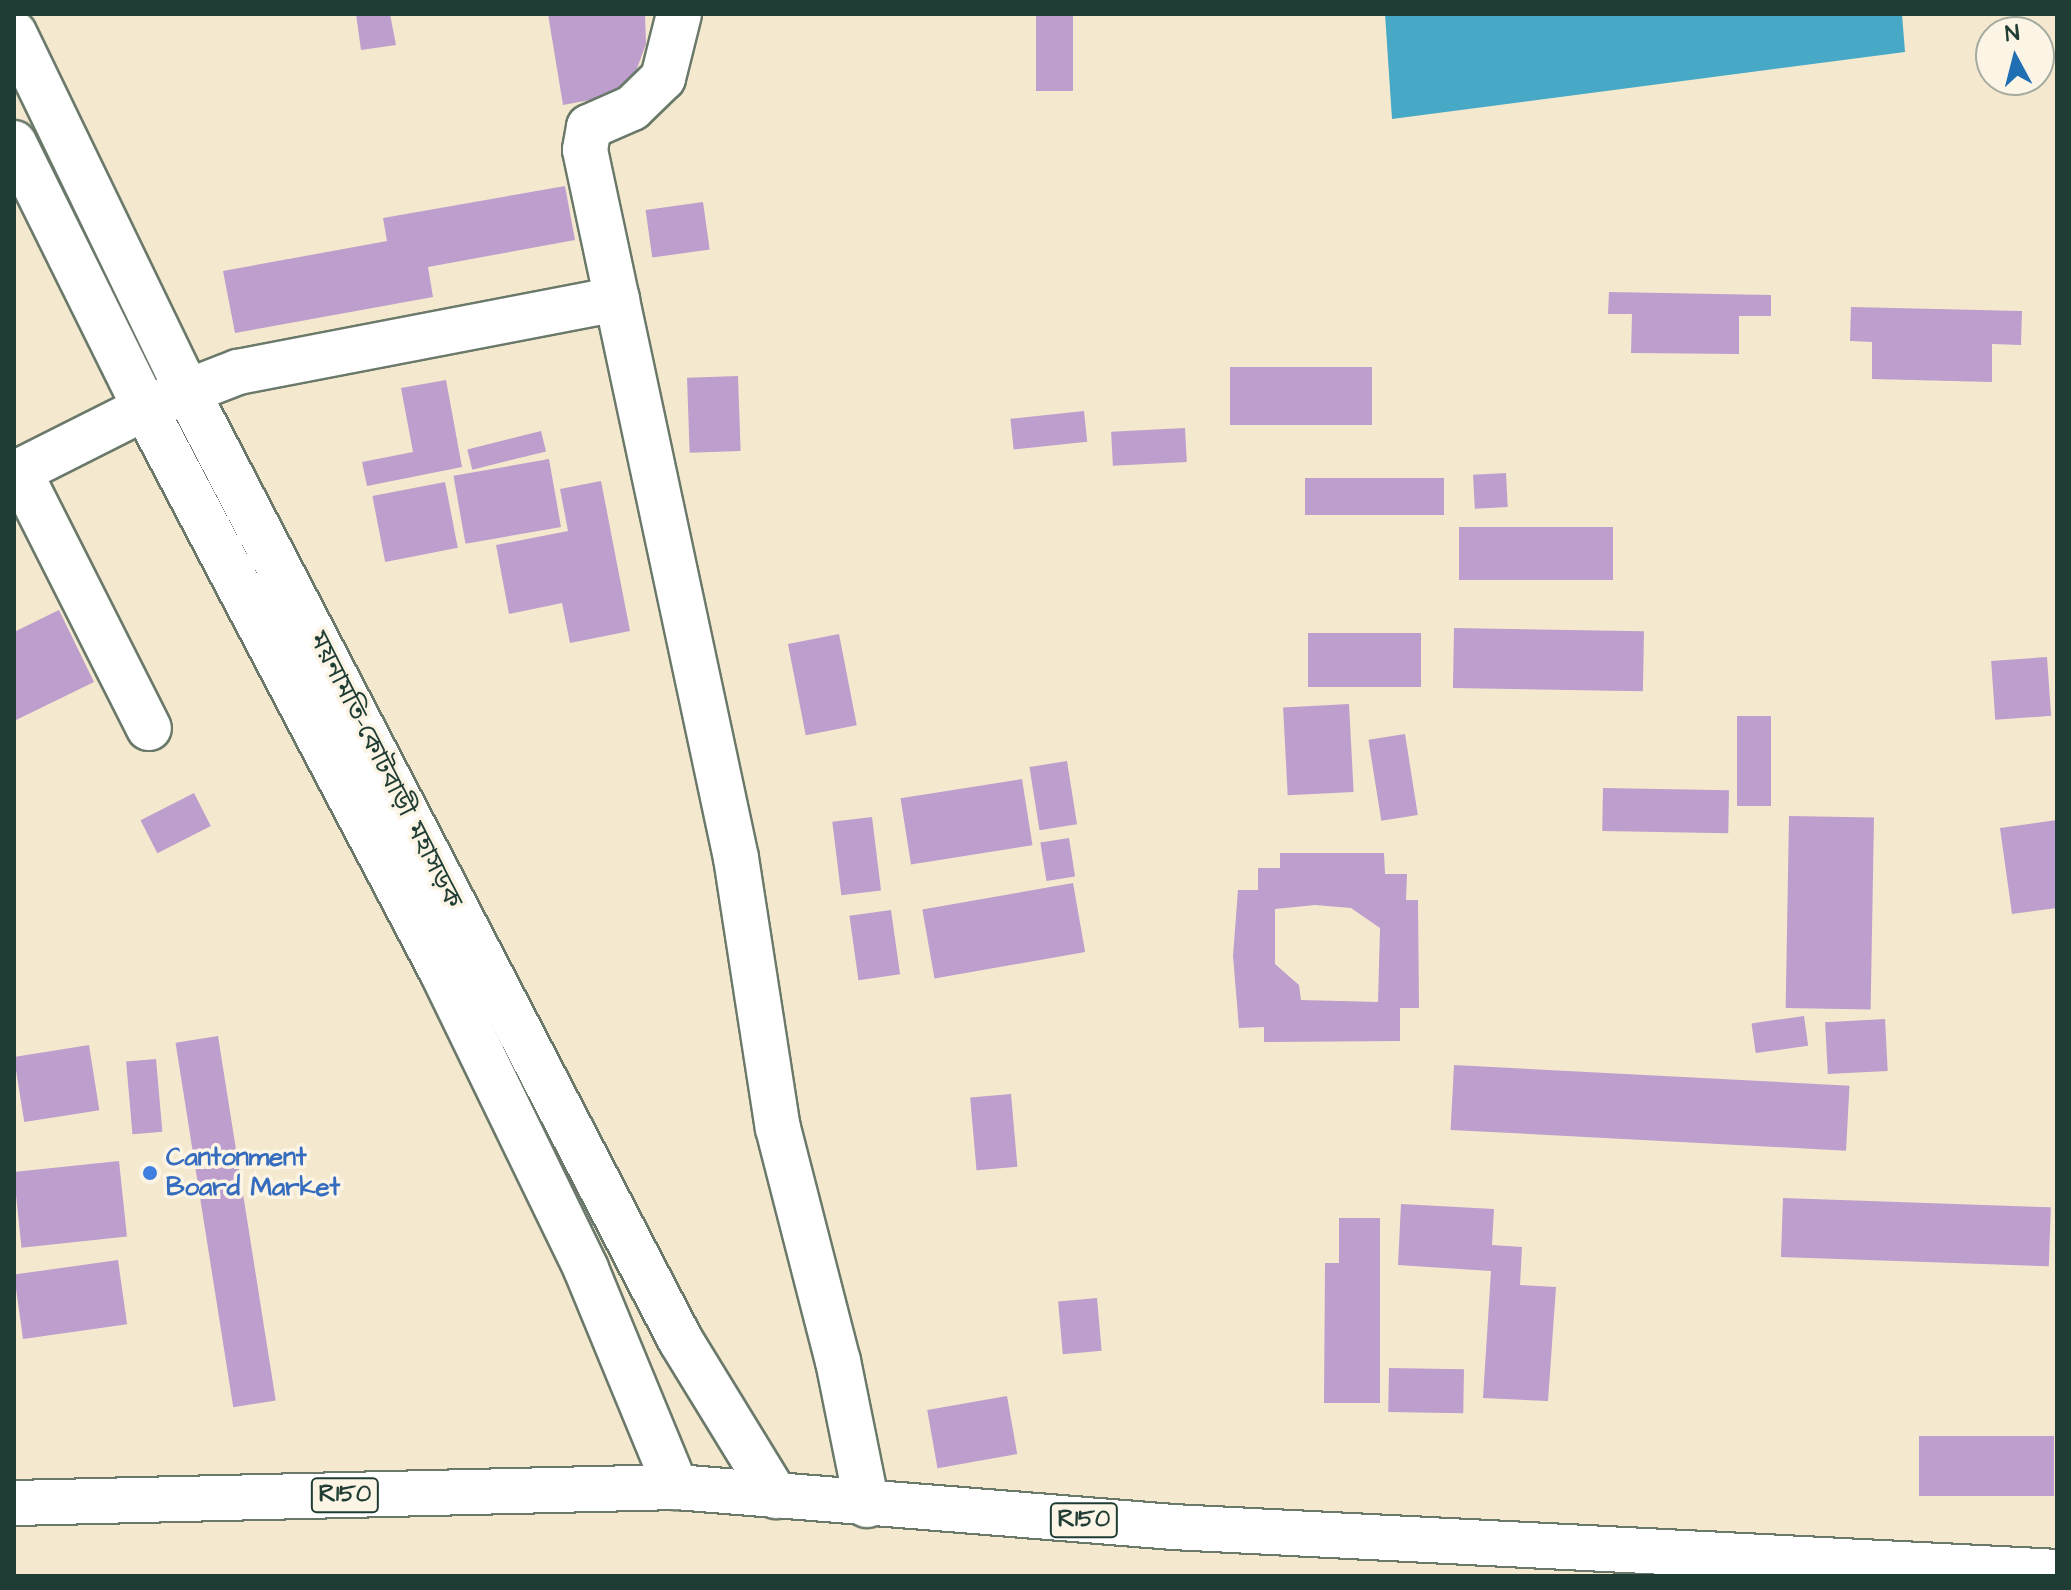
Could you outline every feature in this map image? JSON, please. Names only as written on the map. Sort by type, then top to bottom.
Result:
[{"type":"main road","points":[[679,14],[663,78],[632,108],[589,127],[585,150],[736,858],[778,1128],[838,1361],[867,1505]]},
{"type":"main road","name":"ময়নামতি–কোটবাড়ী মহাসড়ক","points":[[14,33],[187,391],[681,1341],[776,1496]]},
{"type":"main road","name":"ময়নামতি–কোটবাড়ী মহাসড়ক","points":[[14,143],[145,408],[442,972],[586,1269],[676,1487]]},
{"type":"main road","points":[[149,728],[16,473],[145,408],[238,372],[617,299]]},
{"type":"main road","name":"R150","points":[[14,1503],[676,1487],[1491,1560],[2057,1572]]},
{"type":"water","points":[[1385,14],[1902,14],[1905,52],[1392,119]]},
{"type":"building","points":[[356,14],[390,14],[396,45],[361,50]]},
{"type":"building","points":[[548,14],[645,14],[646,44],[628,93],[563,105]]},
{"type":"building","points":[[1036,14],[1073,14],[1073,91],[1036,91]]},
{"type":"building","points":[[565,186],[575,240],[428,267],[433,297],[235,333],[223,271],[387,241],[383,218]]},
{"type":"building","points":[[703,202],[710,250],[652,258],[646,210]]},
{"type":"building","points":[[1609,292],[1771,295],[1771,316],[1739,316],[1739,354],[1631,353],[1632,314],[1608,314]]},
{"type":"building","points":[[1851,307],[2022,311],[2021,345],[1992,344],[1992,382],[1872,379],[1872,342],[1850,341]]},
{"type":"building","points":[[1230,367],[1372,367],[1372,425],[1230,425]]},
{"type":"building","points":[[738,376],[741,451],[690,453],[687,378]]},
{"type":"building","points":[[446,380],[462,467],[367,486],[362,462],[413,452],[401,388]]},
{"type":"building","points":[[1084,411],[1087,442],[1014,450],[1010,419]]},
{"type":"building","points":[[1185,428],[1187,462],[1113,466],[1111,432]]},
{"type":"building","points":[[541,431],[546,451],[472,470],[467,449]]},
{"type":"building","points":[[549,459],[561,527],[465,544],[453,476]]},
{"type":"building","points":[[1506,473],[1508,507],[1475,509],[1473,475]]},
{"type":"building","points":[[1305,478],[1444,478],[1444,515],[1305,515]]},
{"type":"building","points":[[601,481],[630,631],[570,643],[562,603],[509,614],[496,545],[568,531],[560,489]]},
{"type":"building","points":[[445,482],[458,548],[385,562],[372,496]]},
{"type":"building","points":[[1459,527],[1613,527],[1613,580],[1459,580]]},
{"type":"building","points":[[59,610],[94,682],[14,721],[14,632]]},
{"type":"building","points":[[1454,628],[1644,631],[1643,691],[1453,688]]},
{"type":"building","points":[[1308,633],[1421,633],[1421,687],[1308,687]]},
{"type":"building","points":[[839,634],[857,725],[806,735],[788,644]]},
{"type":"building","points":[[2047,657],[2051,716],[1995,720],[1991,661]]},
{"type":"building","points":[[1349,704],[1354,792],[1288,795],[1283,707]]},
{"type":"building","points":[[1737,716],[1771,716],[1771,806],[1737,806]]},
{"type":"building","points":[[1405,734],[1418,815],[1381,821],[1368,740]]},
{"type":"building","points":[[1067,761],[1077,824],[1039,830],[1029,767]]},
{"type":"building","points":[[1022,779],[1032,845],[911,864],[901,798]]},
{"type":"building","points":[[1603,788],[1729,790],[1728,833],[1602,831]]},
{"type":"building","points":[[194,793],[211,826],[157,853],[141,820]]},
{"type":"building","points":[[1789,816],[1874,817],[1871,1009],[1786,1008]]},
{"type":"building","points":[[872,817],[881,890],[841,895],[832,822]]},
{"type":"building","points":[[2057,820],[2057,908],[2012,914],[2000,828]]},
{"type":"building","points":[[1069,838],[1075,877],[1046,881],[1040,843]]},
{"type":"building","points":[[1280,853],[1384,853],[1385,874],[1407,874],[1406,900],[1418,900],[1419,1008],[1400,1008],[1400,1041],[1264,1042],[1264,1027],[1239,1028],[1233,956],[1238,890],[1258,890],[1258,868],[1280,868]],"holes":[[[1315,905],[1351,908],[1380,928],[1378,1002],[1301,1000],[1299,985],[1275,964],[1275,909]]]},
{"type":"building","points":[[1073,883],[1085,952],[934,979],[922,910]]},
{"type":"building","points":[[891,910],[900,974],[858,980],[849,916]]},
{"type":"building","points":[[1804,1016],[1808,1046],[1756,1053],[1752,1023]]},
{"type":"building","points":[[1885,1019],[1888,1071],[1828,1074],[1825,1022]]},
{"type":"building","points":[[218,1036],[276,1400],[233,1407],[176,1043]]},
{"type":"building","points":[[89,1045],[99,1110],[24,1122],[14,1057]]},
{"type":"building","points":[[156,1059],[162,1132],[132,1134],[126,1062]]},
{"type":"building","points":[[1454,1065],[1849,1086],[1846,1151],[1451,1130]]},
{"type":"building","points":[[1011,1094],[1017,1167],[977,1170],[970,1098]]},
{"type":"building","points":[[119,1161],[127,1237],[22,1248],[14,1172]]},
{"type":"building","points":[[1783,1198],[2051,1207],[2049,1266],[1781,1257]]},
{"type":"building","points":[[1401,1204],[1494,1209],[1492,1245],[1522,1247],[1520,1285],[1556,1287],[1548,1401],[1483,1398],[1491,1271],[1398,1265]]},
{"type":"building","points":[[1339,1218],[1380,1218],[1380,1403],[1324,1403],[1325,1263],[1339,1263]]},
{"type":"building","points":[[118,1260],[127,1324],[23,1339],[14,1275]]},
{"type":"building","points":[[1097,1298],[1102,1351],[1063,1354],[1058,1301]]},
{"type":"building","points":[[1389,1368],[1464,1369],[1463,1413],[1388,1412]]},
{"type":"building","points":[[1007,1396],[1017,1454],[937,1468],[927,1410]]},
{"type":"building","points":[[1919,1436],[2054,1436],[2054,1496],[1919,1496]]},
{"type":"place","name":"Cantonment Board Market","points":[[150,1173]]}]
